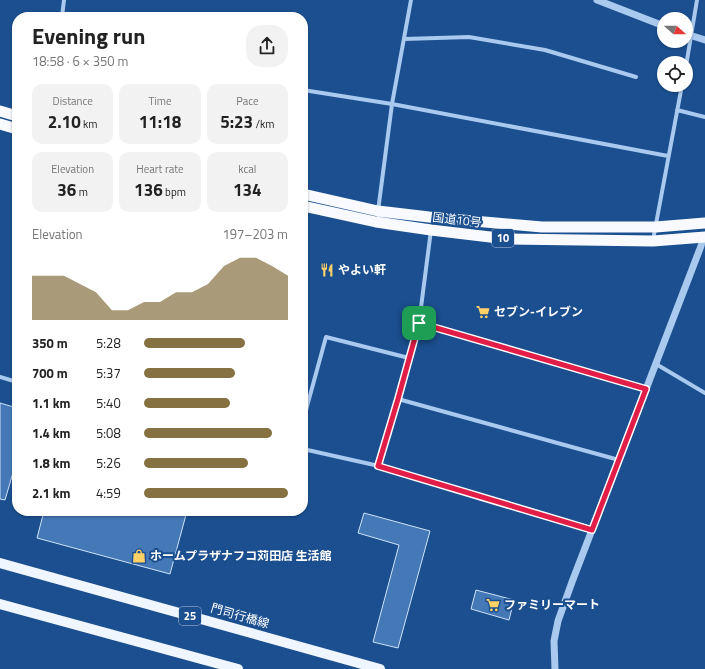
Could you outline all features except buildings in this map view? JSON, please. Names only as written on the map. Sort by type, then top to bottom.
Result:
[{"type":"highway","points":[[0,112],[12,115]]},
{"type":"highway","points":[[0,124],[12,128]]},
{"type":"highway","name":"国道10号","points":[[308,196],[377,217],[431,230],[507,239],[704,242]]},
{"type":"highway","name":"国道10号","points":[[308,207],[377,217],[429,217],[542,227],[656,227],[705,223]]},
{"type":"main road","name":"門司行橋線","points":[[0,563],[380,669]]},
{"type":"main road","points":[[0,604],[238,669]]},
{"type":"street","points":[[63,12],[64,0]]},
{"type":"street","points":[[377,217],[392,104],[411,0]]},
{"type":"street","points":[[597,0],[657,23]]},
{"type":"street","points":[[693,19],[698,0]]},
{"type":"street","points":[[693,36],[705,40]]},
{"type":"street","points":[[404,39],[469,37],[545,50],[636,77]]},
{"type":"street","points":[[308,91],[392,104],[668,156]]},
{"type":"street","points":[[653,241],[681,92]]},
{"type":"street","points":[[677,110],[705,117]]},
{"type":"street","points":[[378,466],[419,323],[431,230]]},
{"type":"street","points":[[555,669],[554,641],[558,621],[646,389],[704,242]]},
{"type":"street","points":[[419,323],[646,389]]},
{"type":"street","points":[[308,403],[326,337],[409,358]]},
{"type":"street","points":[[656,364],[705,393]]},
{"type":"street","points":[[0,377],[12,381]]},
{"type":"street","points":[[398,399],[619,460]]},
{"type":"street","points":[[308,450],[378,466],[592,530]]},
{"type":"place","name":"やよい軒","points":[[327,270]]},
{"type":"place","name":"セブン-イレブン","points":[[483,312]]},
{"type":"place","name":"ホームプラザナフコ苅田店 生活館","points":[[139,556]]},
{"type":"place","name":"ファミリーマート","points":[[493,605]]},
{"type":"route","points":[[419,323],[646,389],[592,530],[378,466],[419,323]]}]
